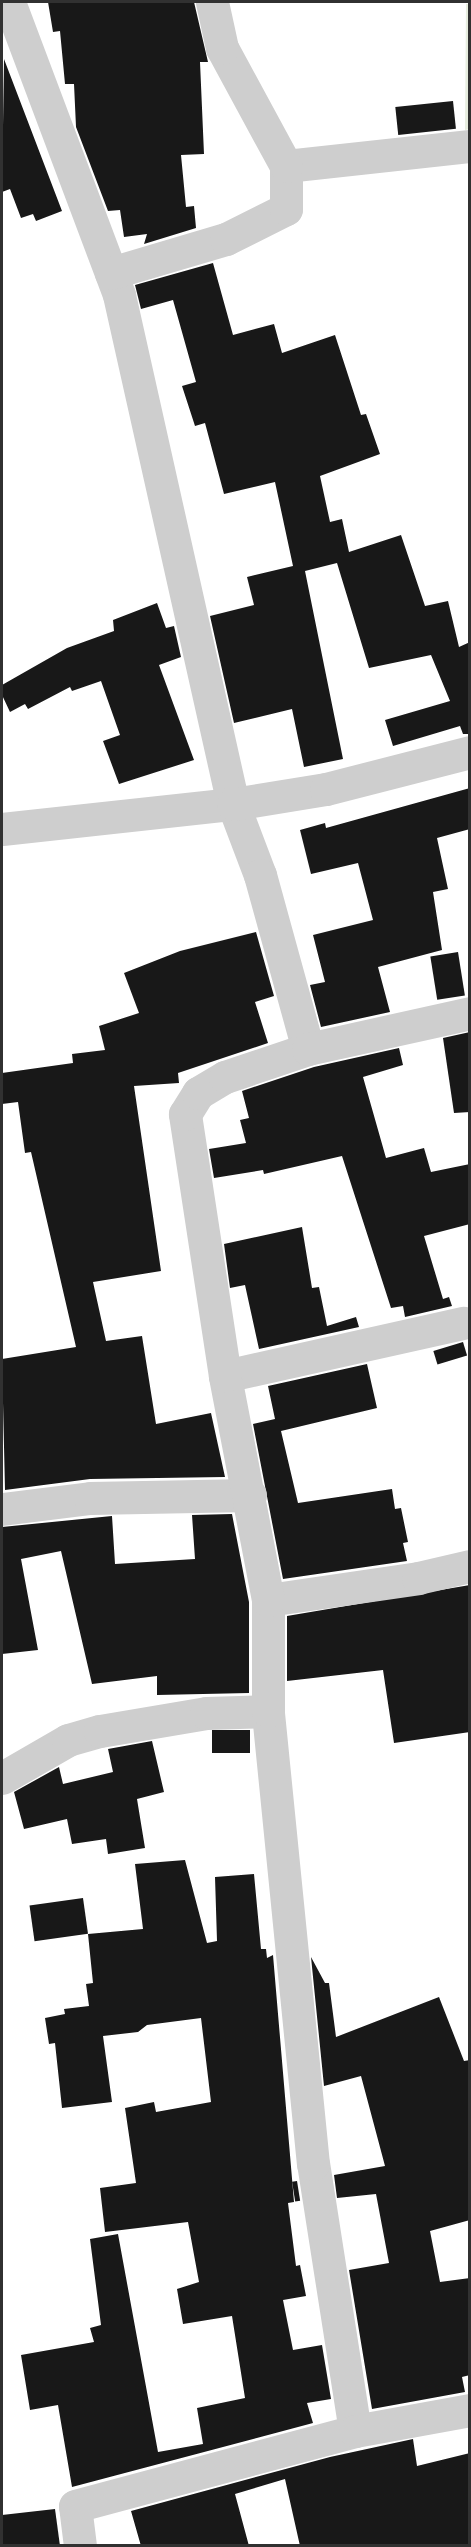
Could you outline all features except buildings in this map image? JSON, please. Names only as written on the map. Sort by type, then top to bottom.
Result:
[{"type":"street","points":[[9,2],[122,307],[233,804],[260,875],[308,1049]]},
{"type":"street","points":[[111,273],[226,239],[273,219],[286,209],[286,166],[222,48],[212,2]]},
{"type":"street","points":[[286,166],[470,146]]},
{"type":"street","points":[[2,829],[233,804],[377,778],[470,752]]},
{"type":"street","points":[[355,2431],[313,2164],[268,1711],[268,1599],[250,1495],[225,1376],[185,1114],[198,1093],[225,1077],[308,1049],[470,1013]]},
{"type":"street","points":[[225,1376],[463,1323]]},
{"type":"street","points":[[2,1509],[90,1498],[250,1495]]},
{"type":"street","points":[[268,1599],[418,1578],[470,1566]]},
{"type":"street","points":[[2,1778],[68,1740],[100,1731],[206,1713],[268,1711]]},
{"type":"street","points":[[80,2546],[75,2506],[355,2431],[470,2410]]},
{"type":"shaded area","points":[[466,4],[469,4],[470,129],[465,130]]}]
